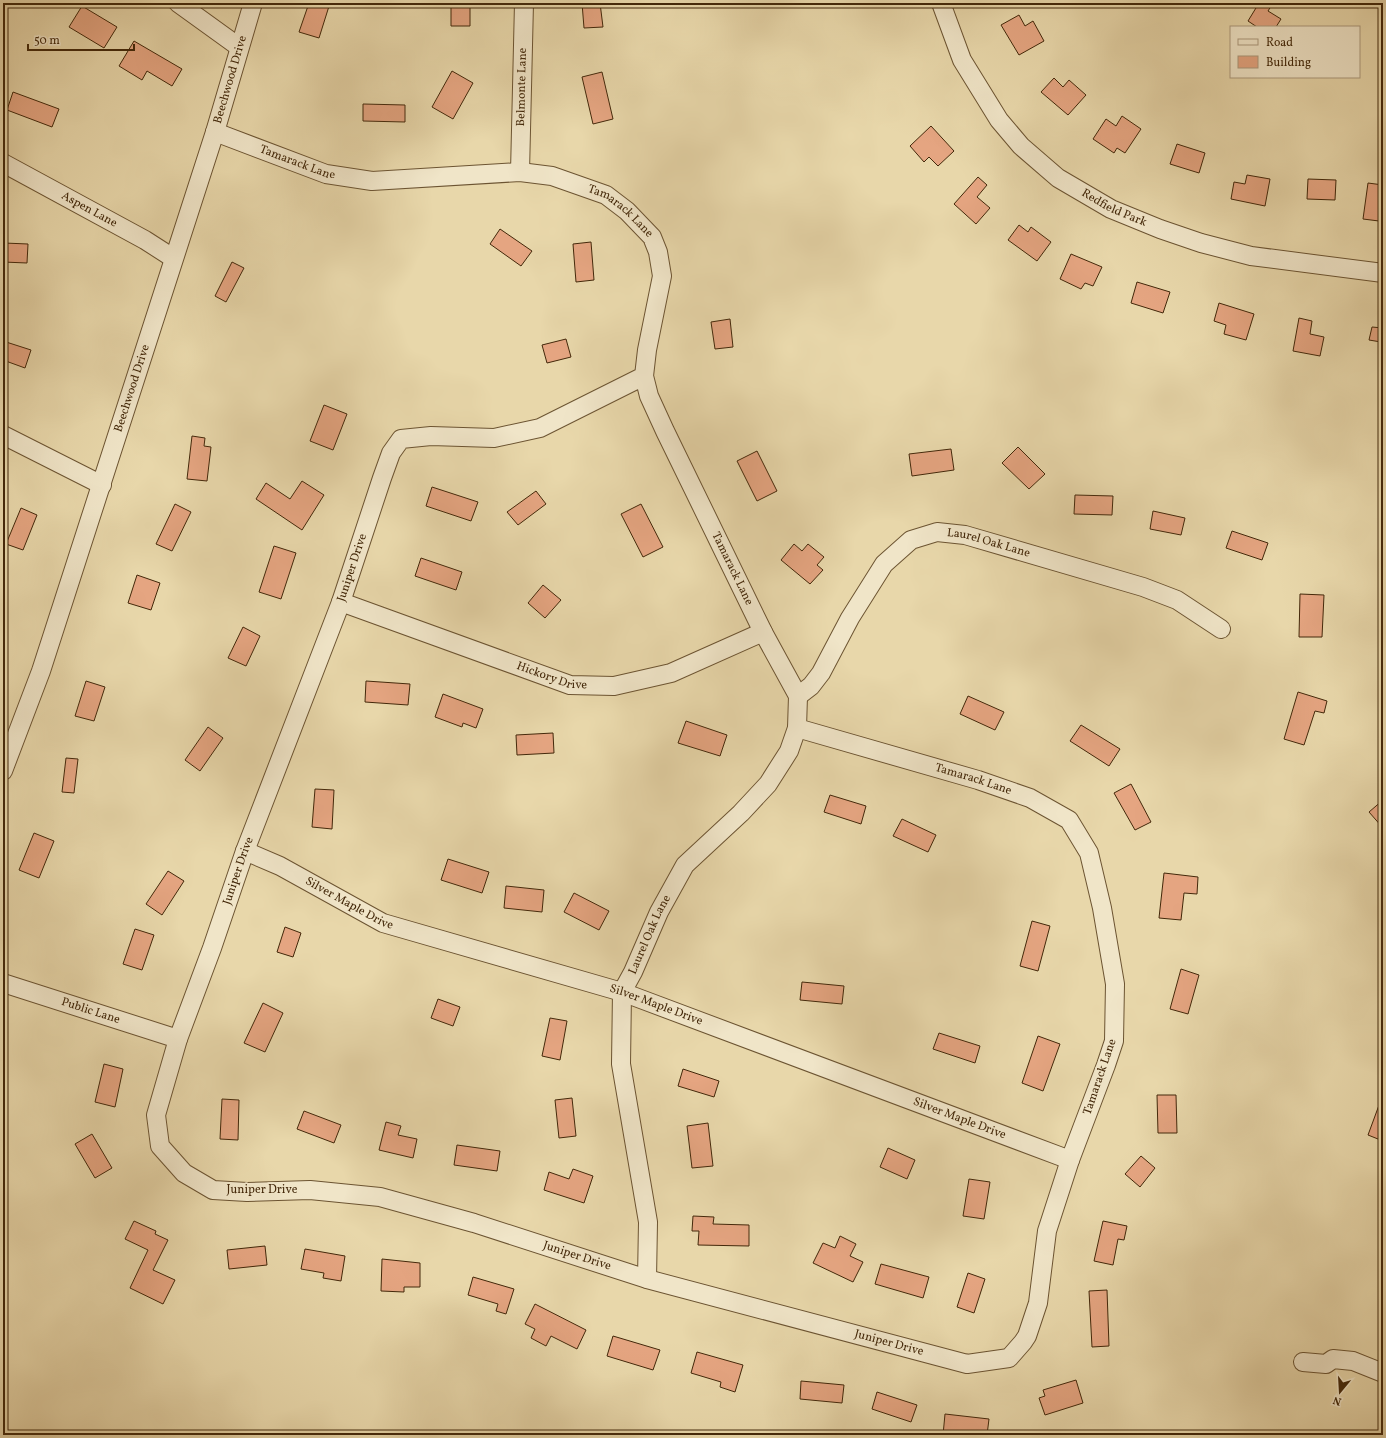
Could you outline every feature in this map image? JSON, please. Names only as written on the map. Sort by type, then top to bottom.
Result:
[{"type":"street","points":[[178,3],[239,47]]},
{"type":"street","name":"Beechwood Drive","points":[[3,771],[41,671],[102,485],[215,132],[253,3]]},
{"type":"street","name":"Belmonte Lane","points":[[520,172],[524,3]]},
{"type":"street","name":"Redfield Park","points":[[941,3],[962,60],[999,120],[1021,146],[1058,178],[1111,210],[1201,243],[1251,256],[1383,273]]},
{"type":"street","name":"Tamarack Lane","points":[[215,132],[326,174],[372,181],[520,172],[552,176],[606,195],[627,211],[652,237],[658,252],[662,276],[647,350],[644,376],[649,396],[763,632],[798,696]]},
{"type":"street","name":"Aspen Lane","points":[[3,163],[145,240],[174,258]]},
{"type":"street","name":"Juniper Drive","points":[[644,376],[540,428],[494,438],[431,436],[401,439],[392,453],[382,478],[341,602],[245,851],[212,948],[178,1039],[156,1115],[160,1146],[184,1172],[213,1190],[247,1192],[310,1190],[380,1197],[474,1222],[647,1278],[967,1364],[1008,1358],[1027,1336],[1038,1302],[1047,1230],[1070,1160]]},
{"type":"street","points":[[3,435],[102,485]]},
{"type":"street","name":"Laurel Oak Lane","points":[[798,696],[811,686],[821,673],[850,618],[884,564],[911,540],[937,532],[965,536],[1143,587],[1177,600],[1221,629]]},
{"type":"street","name":"Hickory Drive","points":[[341,602],[570,685],[614,686],[671,673],[763,632]]},
{"type":"street","points":[[797,728],[798,696]]},
{"type":"street","name":"Tamarack Lane","points":[[797,728],[978,780],[1030,798],[1068,820],[1090,853],[1102,908],[1115,984],[1114,1040],[1070,1160]]},
{"type":"street","name":"Laurel Oak Lane","points":[[647,1278],[648,1222],[621,1064],[622,992],[633,972],[659,912],[685,865],[741,813],[768,784],[789,751],[797,728]]},
{"type":"street","name":"Silver Maple Drive","points":[[245,851],[280,866],[383,923],[622,992],[1070,1160]]},
{"type":"street","name":"Public Lane","points":[[3,983],[178,1039]]},
{"type":"street","points":[[1303,1362],[1326,1364],[1333,1359],[1353,1361],[1383,1373]]},
{"type":"building","points":[[309,3],[330,3],[319,38],[299,32]]},
{"type":"building","points":[[451,3],[470,3],[470,26],[451,26]]},
{"type":"building","points":[[582,3],[600,3],[603,27],[584,28]]},
{"type":"building","points":[[1259,3],[1273,3],[1268,11],[1281,19],[1277,26],[1256,26],[1248,21]]},
{"type":"building","points":[[82,6],[117,27],[104,48],[69,27]]},
{"type":"building","points":[[1019,15],[1025,26],[1033,21],[1044,41],[1019,55],[1001,25]]},
{"type":"building","points":[[134,41],[182,69],[172,86],[147,71],[142,80],[119,66]]},
{"type":"building","points":[[452,71],[473,83],[453,119],[432,107]]},
{"type":"building","points":[[602,72],[613,119],[593,124],[582,77]]},
{"type":"building","points":[[1054,78],[1063,87],[1069,80],[1086,95],[1068,115],[1041,92]]},
{"type":"building","points":[[13,92],[59,109],[52,127],[7,110]]},
{"type":"building","points":[[363,104],[405,105],[405,122],[363,121]]},
{"type":"building","points":[[1122,116],[1141,129],[1125,153],[1117,148],[1114,153],[1093,139],[1106,119],[1116,126]]},
{"type":"building","points":[[931,126],[954,151],[938,166],[929,157],[924,162],[910,146]]},
{"type":"building","points":[[1177,144],[1205,153],[1199,173],[1170,164]]},
{"type":"building","points":[[1247,175],[1270,179],[1265,206],[1231,199],[1234,182],[1245,184]]},
{"type":"building","points":[[978,177],[987,185],[977,197],[990,208],[976,224],[954,204]]},
{"type":"building","points":[[1308,179],[1336,180],[1335,200],[1307,199]]},
{"type":"building","points":[[1368,183],[1383,185],[1383,210],[1381,210],[1379,221],[1363,219]]},
{"type":"building","points":[[1019,225],[1028,232],[1031,227],[1051,242],[1037,261],[1008,240]]},
{"type":"building","points":[[500,229],[532,251],[521,266],[490,244]]},
{"type":"building","points":[[591,242],[594,280],[576,282],[573,244]]},
{"type":"building","points":[[4,243],[28,244],[27,263],[3,262]]},
{"type":"building","points":[[1071,254],[1102,267],[1093,286],[1085,283],[1081,289],[1060,279]]},
{"type":"building","points":[[232,262],[244,268],[226,302],[215,296]]},
{"type":"building","points":[[1137,282],[1170,292],[1163,313],[1131,303]]},
{"type":"building","points":[[1219,303],[1254,314],[1246,340],[1224,334],[1226,325],[1214,321]]},
{"type":"building","points":[[1299,318],[1312,321],[1310,334],[1324,337],[1320,356],[1293,351]]},
{"type":"building","points":[[730,319],[733,347],[715,349],[711,322]]},
{"type":"building","points":[[1372,327],[1383,328],[1381,342],[1369,340]]},
{"type":"building","points":[[566,339],[571,357],[547,363],[542,345]]},
{"type":"building","points":[[3,341],[31,350],[25,368],[3,360]]},
{"type":"building","points":[[324,405],[347,414],[333,450],[310,441]]},
{"type":"building","points":[[192,436],[205,438],[204,446],[211,447],[207,481],[187,479]]},
{"type":"building","points":[[1018,447],[1045,474],[1029,489],[1002,463]]},
{"type":"building","points":[[951,449],[954,470],[912,476],[909,454]]},
{"type":"building","points":[[757,451],[777,491],[757,501],[737,461]]},
{"type":"building","points":[[302,481],[324,495],[302,530],[256,499],[266,483],[290,499]]},
{"type":"building","points":[[432,487],[478,502],[471,521],[426,506]]},
{"type":"building","points":[[536,491],[546,504],[518,525],[507,512]]},
{"type":"building","points":[[1075,495],[1113,496],[1112,515],[1074,514]]},
{"type":"building","points":[[175,504],[191,512],[172,551],[156,544]]},
{"type":"building","points":[[641,504],[663,547],[643,557],[621,514]]},
{"type":"building","points":[[21,508],[37,515],[23,550],[6,544]]},
{"type":"building","points":[[1153,511],[1185,518],[1181,535],[1150,529]]},
{"type":"building","points":[[1232,531],[1268,543],[1262,560],[1226,548]]},
{"type":"building","points":[[794,544],[802,551],[808,544],[824,557],[817,565],[823,570],[810,584],[781,560]]},
{"type":"building","points":[[274,546],[296,553],[281,599],[259,592]]},
{"type":"building","points":[[421,558],[462,572],[456,590],[415,576]]},
{"type":"building","points":[[137,575],[160,583],[151,610],[128,603]]},
{"type":"building","points":[[543,585],[561,600],[545,618],[528,603]]},
{"type":"building","points":[[1300,594],[1324,595],[1322,637],[1299,637]]},
{"type":"building","points":[[243,627],[260,636],[246,666],[228,658]]},
{"type":"building","points":[[86,681],[105,687],[94,721],[75,716]]},
{"type":"building","points":[[366,681],[410,684],[408,705],[365,702]]},
{"type":"building","points":[[1298,692],[1327,701],[1324,713],[1315,711],[1304,745],[1284,739]]},
{"type":"building","points":[[443,694],[483,709],[476,728],[463,723],[462,727],[435,717]]},
{"type":"building","points":[[968,696],[1004,712],[995,730],[960,714]]},
{"type":"building","points":[[686,721],[727,735],[720,756],[678,743]]},
{"type":"building","points":[[1081,725],[1120,749],[1109,766],[1070,741]]},
{"type":"building","points":[[208,727],[223,738],[200,771],[185,760]]},
{"type":"building","points":[[553,733],[554,753],[517,755],[516,735]]},
{"type":"building","points":[[66,758],[78,759],[74,793],[62,792]]},
{"type":"building","points":[[1131,784],[1151,822],[1135,830],[1114,793]]},
{"type":"building","points":[[315,789],[334,790],[332,829],[312,827]]},
{"type":"building","points":[[830,795],[866,806],[861,824],[824,812]]},
{"type":"building","points":[[1383,800],[1383,828],[1369,812]]},
{"type":"building","points":[[902,819],[936,835],[928,852],[893,836]]},
{"type":"building","points":[[34,833],[54,841],[39,878],[19,870]]},
{"type":"building","points":[[448,859],[489,872],[482,893],[441,880]]},
{"type":"building","points":[[168,871],[184,881],[162,915],[146,904]]},
{"type":"building","points":[[1164,873],[1198,877],[1197,894],[1184,893],[1181,920],[1159,918]]},
{"type":"building","points":[[506,886],[544,890],[542,912],[504,908]]},
{"type":"building","points":[[574,893],[609,911],[599,930],[564,912]]},
{"type":"building","points":[[1032,921],[1050,926],[1038,971],[1020,966]]},
{"type":"building","points":[[285,927],[301,933],[293,957],[277,952]]},
{"type":"building","points":[[135,929],[154,935],[142,970],[123,964]]},
{"type":"building","points":[[1181,969],[1199,975],[1188,1014],[1170,1009]]},
{"type":"building","points":[[802,982],[844,986],[842,1004],[800,1000]]},
{"type":"building","points":[[438,999],[460,1007],[453,1026],[431,1018]]},
{"type":"building","points":[[263,1003],[283,1013],[265,1052],[244,1043]]},
{"type":"building","points":[[550,1018],[567,1021],[560,1060],[542,1056]]},
{"type":"building","points":[[939,1033],[980,1046],[975,1063],[933,1049]]},
{"type":"building","points":[[1038,1036],[1060,1044],[1043,1091],[1022,1083]]},
{"type":"building","points":[[104,1064],[123,1069],[115,1107],[95,1102]]},
{"type":"building","points":[[683,1069],[719,1081],[714,1097],[678,1086]]},
{"type":"building","points":[[1157,1095],[1176,1095],[1177,1133],[1158,1133]]},
{"type":"building","points":[[1382,1097],[1383,1098],[1383,1141],[1368,1135]]},
{"type":"building","points":[[572,1098],[576,1136],[559,1138],[555,1100]]},
{"type":"building","points":[[222,1099],[239,1100],[238,1140],[220,1139]]},
{"type":"building","points":[[304,1111],[341,1125],[334,1143],[297,1129]]},
{"type":"building","points":[[386,1122],[401,1126],[398,1135],[417,1139],[413,1158],[379,1150]]},
{"type":"building","points":[[708,1123],[713,1166],[692,1168],[687,1126]]},
{"type":"building","points":[[92,1134],[112,1168],[95,1178],[75,1144]]},
{"type":"building","points":[[457,1145],[500,1151],[497,1171],[454,1165]]},
{"type":"building","points":[[888,1148],[915,1160],[907,1179],[880,1167]]},
{"type":"building","points":[[1141,1156],[1155,1168],[1140,1187],[1125,1174]]},
{"type":"building","points":[[573,1169],[593,1176],[584,1203],[544,1190],[549,1172],[569,1179]]},
{"type":"building","points":[[969,1179],[990,1182],[984,1219],[963,1216]]},
{"type":"building","points":[[693,1216],[714,1217],[713,1224],[749,1225],[749,1246],[698,1245],[699,1231],[692,1231]]},
{"type":"building","points":[[134,1221],[156,1231],[155,1234],[168,1240],[153,1270],[175,1280],[163,1304],[130,1288],[148,1250],[125,1239]]},
{"type":"building","points":[[1103,1221],[1127,1226],[1124,1240],[1118,1239],[1113,1265],[1094,1261]]},
{"type":"building","points":[[840,1236],[856,1244],[850,1256],[863,1262],[853,1282],[813,1263],[823,1243],[835,1248]]},
{"type":"building","points":[[265,1246],[267,1265],[229,1269],[227,1250]]},
{"type":"building","points":[[305,1249],[345,1256],[341,1281],[323,1278],[324,1273],[301,1269]]},
{"type":"building","points":[[382,1259],[420,1263],[420,1287],[404,1287],[404,1292],[381,1291]]},
{"type":"building","points":[[881,1264],[929,1277],[923,1298],[875,1284]]},
{"type":"building","points":[[968,1273],[985,1279],[974,1313],[957,1307]]},
{"type":"building","points":[[473,1277],[514,1289],[506,1314],[496,1311],[498,1304],[468,1295]]},
{"type":"building","points":[[1107,1290],[1109,1346],[1092,1347],[1089,1291]]},
{"type":"building","points":[[535,1304],[586,1330],[577,1349],[551,1336],[546,1346],[531,1338],[535,1329],[525,1324]]},
{"type":"building","points":[[613,1336],[660,1350],[653,1370],[607,1356]]},
{"type":"building","points":[[697,1352],[743,1365],[735,1392],[720,1387],[721,1382],[691,1373]]},
{"type":"building","points":[[1076,1380],[1083,1403],[1045,1415],[1039,1398],[1045,1396],[1043,1390]]},
{"type":"building","points":[[801,1381],[844,1385],[842,1403],[800,1399]]},
{"type":"building","points":[[877,1392],[917,1405],[911,1422],[872,1409]]},
{"type":"building","points":[[945,1414],[989,1419],[987,1435],[943,1435]]}]
